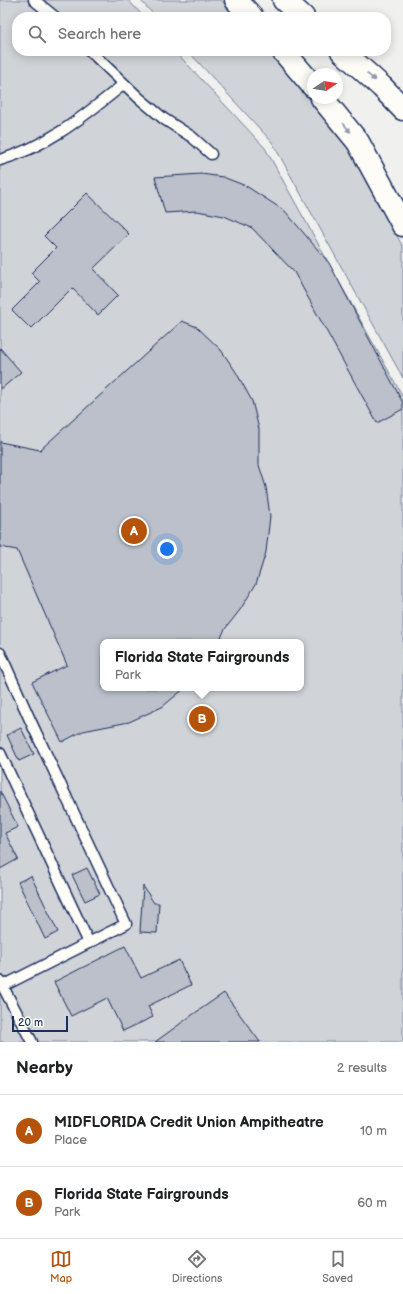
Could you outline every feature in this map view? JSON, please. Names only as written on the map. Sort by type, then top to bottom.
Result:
[{"type":"highway","points":[[236,0],[247,12]]},
{"type":"highway","points":[[284,0],[297,12]]},
{"type":"highway","points":[[287,56],[307,79]]},
{"type":"highway","points":[[348,56],[403,108]]},
{"type":"highway","points":[[327,104],[358,142],[403,225]]},
{"type":"lane","points":[[34,0],[49,12]]},
{"type":"lane","points":[[95,56],[164,119],[192,137],[210,154]]},
{"type":"lane","points":[[0,160],[13,156],[51,139],[84,117],[124,84]]},
{"type":"lane","points":[[0,653],[126,924],[89,943],[1,983],[32,1042]]},
{"type":"lane","points":[[0,752],[89,943]]},
{"type":"shaded area","points":[[0,0],[128,0],[139,12],[12,12],[12,56],[180,56],[265,148],[403,397],[403,1042],[0,1042]]},
{"type":"shaded area","points":[[140,0],[221,0],[232,12],[151,12]]},
{"type":"shaded area","points":[[193,56],[273,56],[307,96],[307,104],[313,104],[349,148],[403,247],[403,378],[272,142]]},
{"type":"building","points":[[201,174],[223,177],[246,186],[285,211],[329,263],[403,403],[403,409],[377,423],[294,272],[252,228],[224,216],[197,211],[165,213],[155,177]]},
{"type":"building","points":[[87,193],[129,234],[93,269],[118,295],[98,315],[72,288],[31,329],[12,310],[40,282],[31,273],[56,248],[44,236]]},
{"type":"building","points":[[182,321],[197,327],[221,350],[236,372],[252,401],[259,429],[259,465],[266,487],[270,516],[266,552],[256,584],[240,610],[225,629],[220,639],[100,639],[100,691],[181,691],[162,707],[129,722],[83,731],[62,742],[32,682],[67,665],[17,550],[0,547],[0,442],[40,450]]},
{"type":"building","points":[[0,348],[21,372],[0,390]]},
{"type":"building","points":[[21,728],[34,754],[19,761],[7,735]]},
{"type":"building","points":[[0,791],[18,827],[5,833],[18,859],[0,869]]},
{"type":"building","points":[[87,868],[100,894],[85,901],[72,875]]},
{"type":"building","points":[[31,876],[58,932],[45,939],[18,882]]},
{"type":"building","points":[[143,886],[154,903],[159,903],[157,933],[140,932]]},
{"type":"building","points":[[125,946],[141,978],[179,960],[191,985],[148,1006],[153,1017],[123,1031],[107,998],[71,1016],[54,982]]},
{"type":"building","points":[[224,993],[260,1042],[155,1042],[195,1013]]},
{"type":"place","name":"MIDFLORIDA Credit Union Ampitheatre","points":[[134,531]]},
{"type":"place","name":"Florida State Fairgrounds","points":[[202,719]]}]
